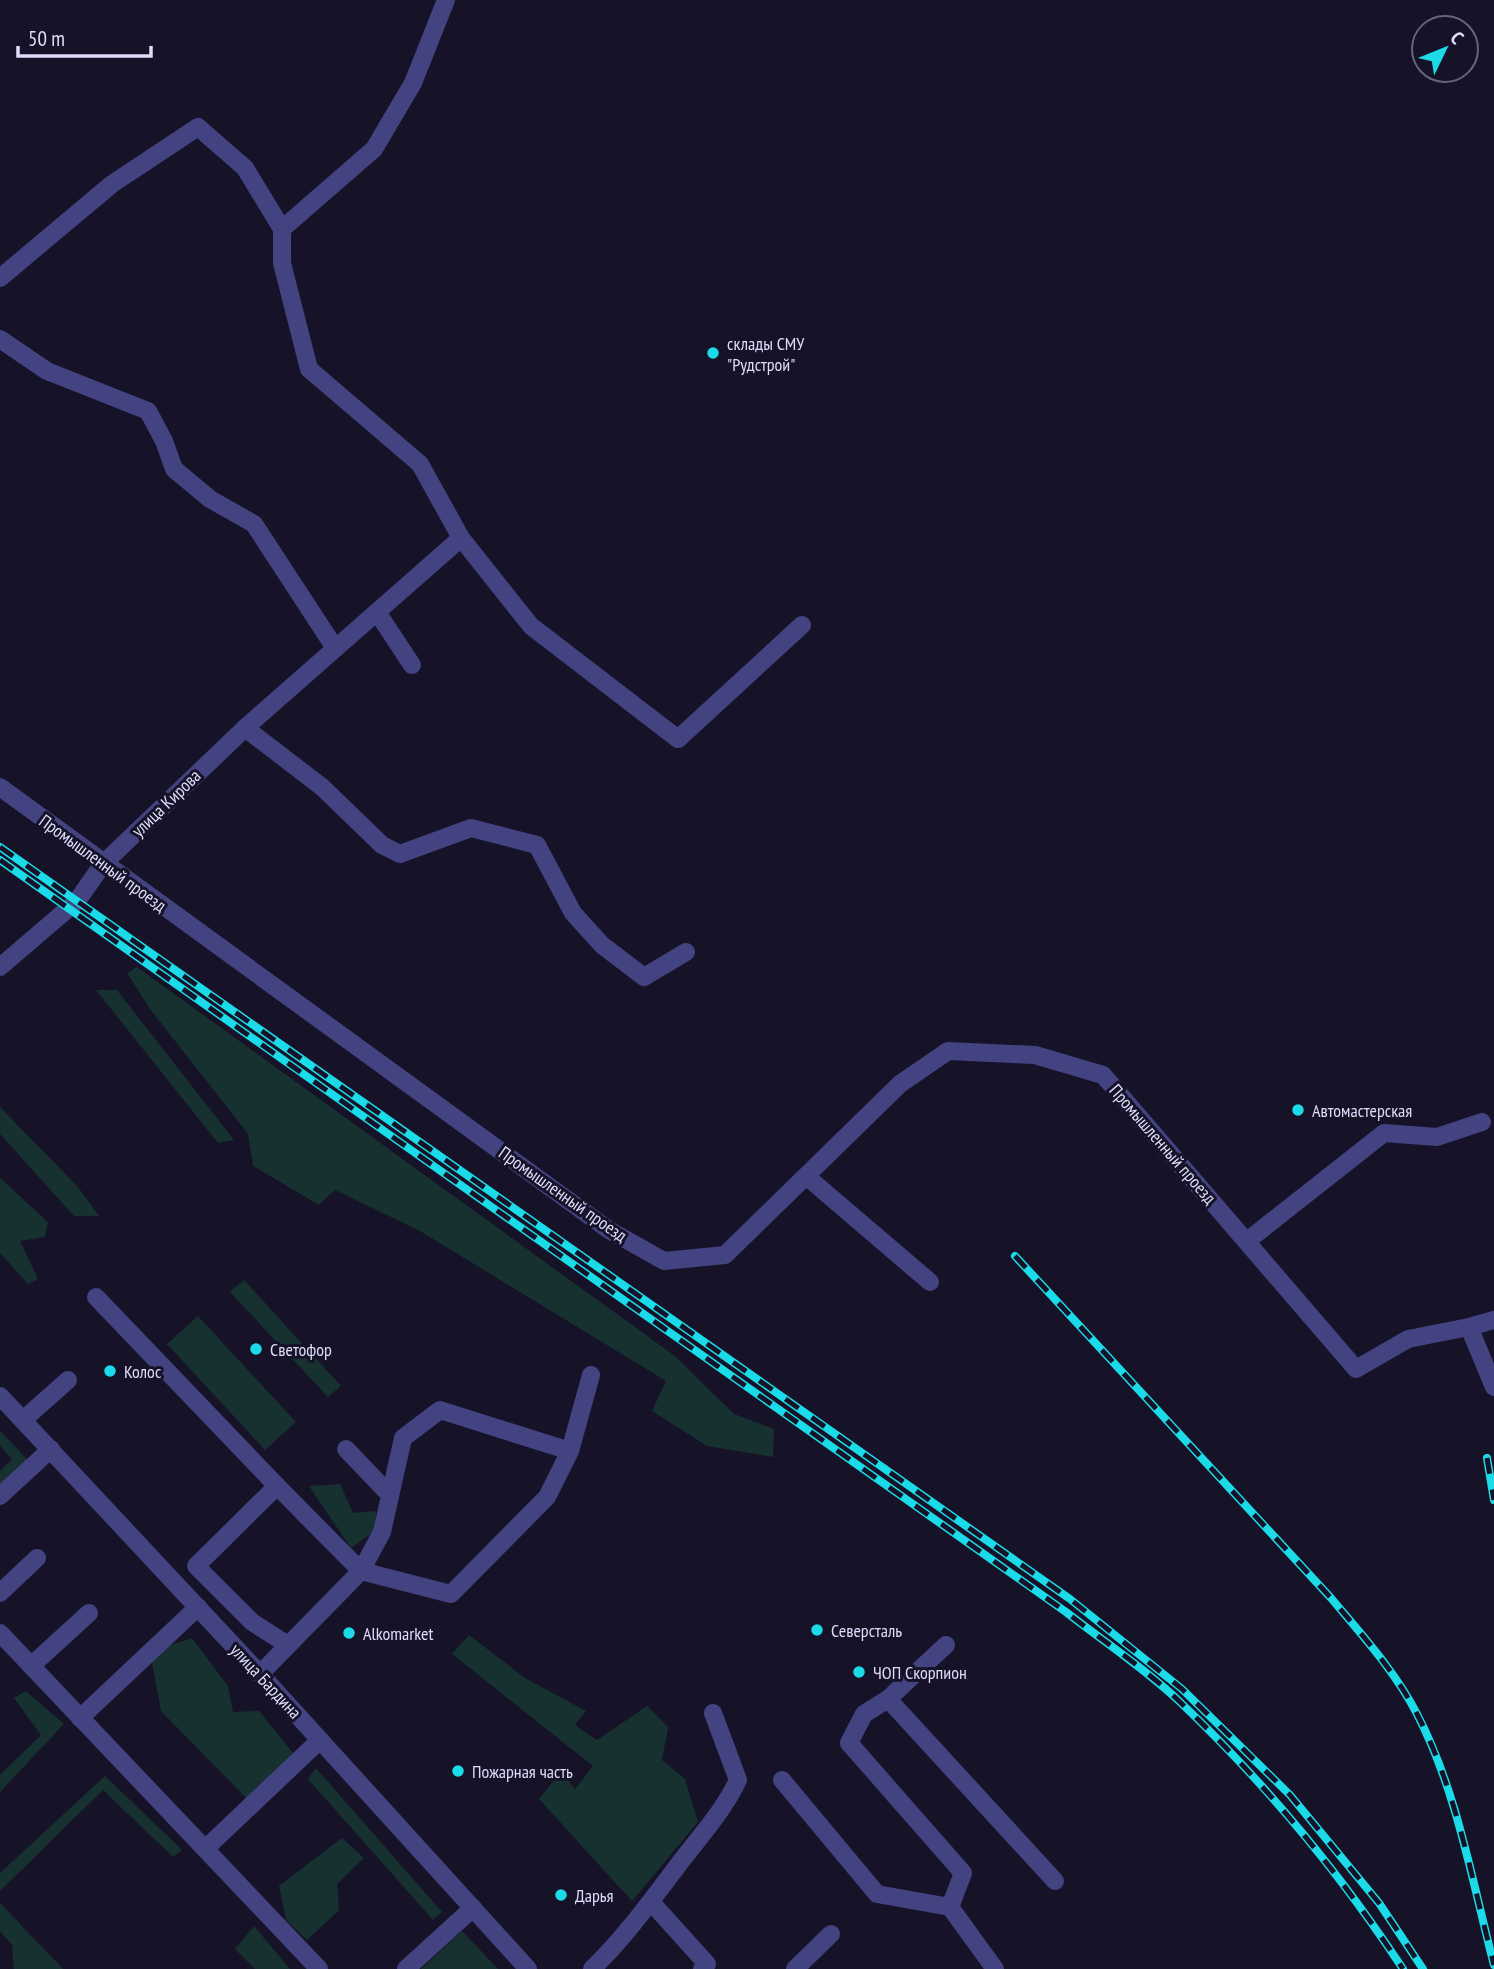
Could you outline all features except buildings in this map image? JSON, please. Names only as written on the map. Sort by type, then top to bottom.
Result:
[{"type":"street","points":[[282,229],[374,149],[413,83],[446,0]]},
{"type":"street","points":[[0,278],[112,184],[198,127],[245,169],[282,229],[282,263],[309,369],[420,464],[461,538],[531,626],[678,739],[802,625]]},
{"type":"street","points":[[0,339],[47,370],[148,411],[164,441],[174,469],[210,499],[254,524],[335,648]]},
{"type":"street","name":"улица Кирова","points":[[0,967],[77,901],[103,864],[245,728],[461,538]]},
{"type":"street","points":[[377,612],[412,664]]},
{"type":"street","points":[[245,728],[322,787],[382,845],[401,854],[471,828],[537,845],[573,913],[602,945],[644,977],[686,952]]},
{"type":"street","name":"Промышленный проезд","points":[[0,787],[609,1230],[664,1261],[725,1255],[900,1084],[948,1051],[1035,1055],[1103,1075],[1356,1369],[1408,1339],[1469,1327]]},
{"type":"street","points":[[1247,1241],[1384,1133],[1437,1137],[1482,1122]]},
{"type":"street","points":[[806,1176],[930,1282]]},
{"type":"street","points":[[96,1297],[361,1571],[451,1594],[547,1497],[570,1451],[591,1375]]},
{"type":"street","points":[[1494,1320],[1469,1327],[1494,1387]]},
{"type":"street","points":[[23,1420],[68,1380]]},
{"type":"street","name":"улица Бардина","points":[[0,1396],[260,1674],[528,1969]]},
{"type":"street","points":[[260,1674],[361,1571],[382,1532],[403,1438],[440,1410],[570,1451]]},
{"type":"street","points":[[346,1449],[390,1495]]},
{"type":"street","points":[[0,1496],[51,1450]]},
{"type":"street","points":[[276,1486],[196,1566],[252,1622],[288,1646]]},
{"type":"street","points":[[0,1592],[37,1558]]},
{"type":"street","points":[[80,1718],[198,1607]]},
{"type":"street","points":[[31,1666],[89,1613]]},
{"type":"street","points":[[0,1633],[319,1969]]},
{"type":"street","points":[[946,1645],[888,1699],[864,1714],[849,1743],[963,1873],[950,1907]]},
{"type":"street","points":[[888,1699],[1055,1881]]},
{"type":"street","points":[[592,1969],[622,1940],[729,1800],[738,1780],[713,1713]]},
{"type":"street","points":[[205,1849],[320,1740]]},
{"type":"street","points":[[782,1780],[877,1895],[950,1907],[995,1969]]},
{"type":"street","points":[[651,1902],[707,1967]]},
{"type":"street","points":[[406,1969],[473,1908]]},
{"type":"street","points":[[795,1969],[831,1934]]},
{"type":"green space","points":[[137,967],[675,1356],[734,1414],[774,1429],[773,1457],[707,1446],[652,1411],[666,1381],[420,1231],[335,1190],[319,1205],[253,1166],[248,1134],[150,1009],[127,973]]},
{"type":"green space","points":[[96,990],[117,990],[234,1140],[218,1143]]},
{"type":"green space","points":[[0,1107],[78,1187],[99,1216],[74,1216],[0,1134]]},
{"type":"green space","points":[[0,1178],[48,1222],[45,1237],[20,1241],[38,1279],[28,1284],[0,1253]]},
{"type":"green space","points":[[244,1280],[341,1386],[328,1397],[230,1292]]},
{"type":"green space","points":[[198,1316],[296,1422],[265,1450],[167,1344]]},
{"type":"green space","points":[[0,1431],[28,1460],[0,1485],[0,1471],[12,1459],[0,1446]]},
{"type":"green space","points":[[340,1484],[353,1513],[376,1511],[377,1529],[351,1548],[309,1486]]},
{"type":"green space","points":[[469,1635],[525,1678],[586,1711],[575,1725],[597,1740],[647,1706],[668,1727],[662,1760],[685,1779],[698,1822],[632,1901],[539,1799],[561,1772],[575,1789],[593,1766],[452,1654]]},
{"type":"green space","points":[[192,1638],[228,1686],[233,1712],[259,1711],[297,1758],[250,1802],[161,1711],[150,1652]]},
{"type":"green space","points":[[26,1691],[64,1724],[0,1792],[0,1775],[41,1735],[14,1698]]},
{"type":"green space","points":[[316,1768],[442,1912],[433,1920],[308,1779]]},
{"type":"green space","points":[[105,1776],[182,1850],[173,1857],[103,1790],[0,1891],[0,1873]]},
{"type":"green space","points":[[342,1838],[364,1858],[337,1884],[339,1910],[307,1940],[286,1920],[279,1886]]},
{"type":"green space","points":[[0,1903],[63,1969],[14,1969],[12,1945],[0,1931]]},
{"type":"green space","points":[[254,1926],[290,1969],[255,1969],[235,1949]]},
{"type":"green space","points":[[462,1931],[498,1969],[421,1969]]},
{"type":"railway","points":[[0,847],[1070,1599],[1182,1689],[1290,1795],[1379,1903],[1423,1969]]},
{"type":"railway","points":[[0,860],[1066,1612],[1139,1667],[1211,1732],[1299,1829],[1327,1863],[1403,1969]]},
{"type":"railway","points":[[1015,1256],[1331,1598],[1398,1683],[1417,1714],[1443,1774],[1462,1837],[1494,1965]]},
{"type":"railway","points":[[1487,1458],[1494,1500]]},
{"type":"place","name":"склады СМУ \"Рудстрой\"","points":[[713,353]]},
{"type":"place","name":"Автомастерская","points":[[1298,1110]]},
{"type":"place","name":"Светофор","points":[[256,1349]]},
{"type":"place","name":"Колос","points":[[110,1371]]},
{"type":"place","name":"Северсталь","points":[[817,1630]]},
{"type":"place","name":"Alkomarket","points":[[349,1633]]},
{"type":"place","name":"ЧОП Скорпион","points":[[859,1672]]},
{"type":"place","name":"Пожарная часть","points":[[458,1771]]},
{"type":"place","name":"Дарья","points":[[561,1895]]}]
